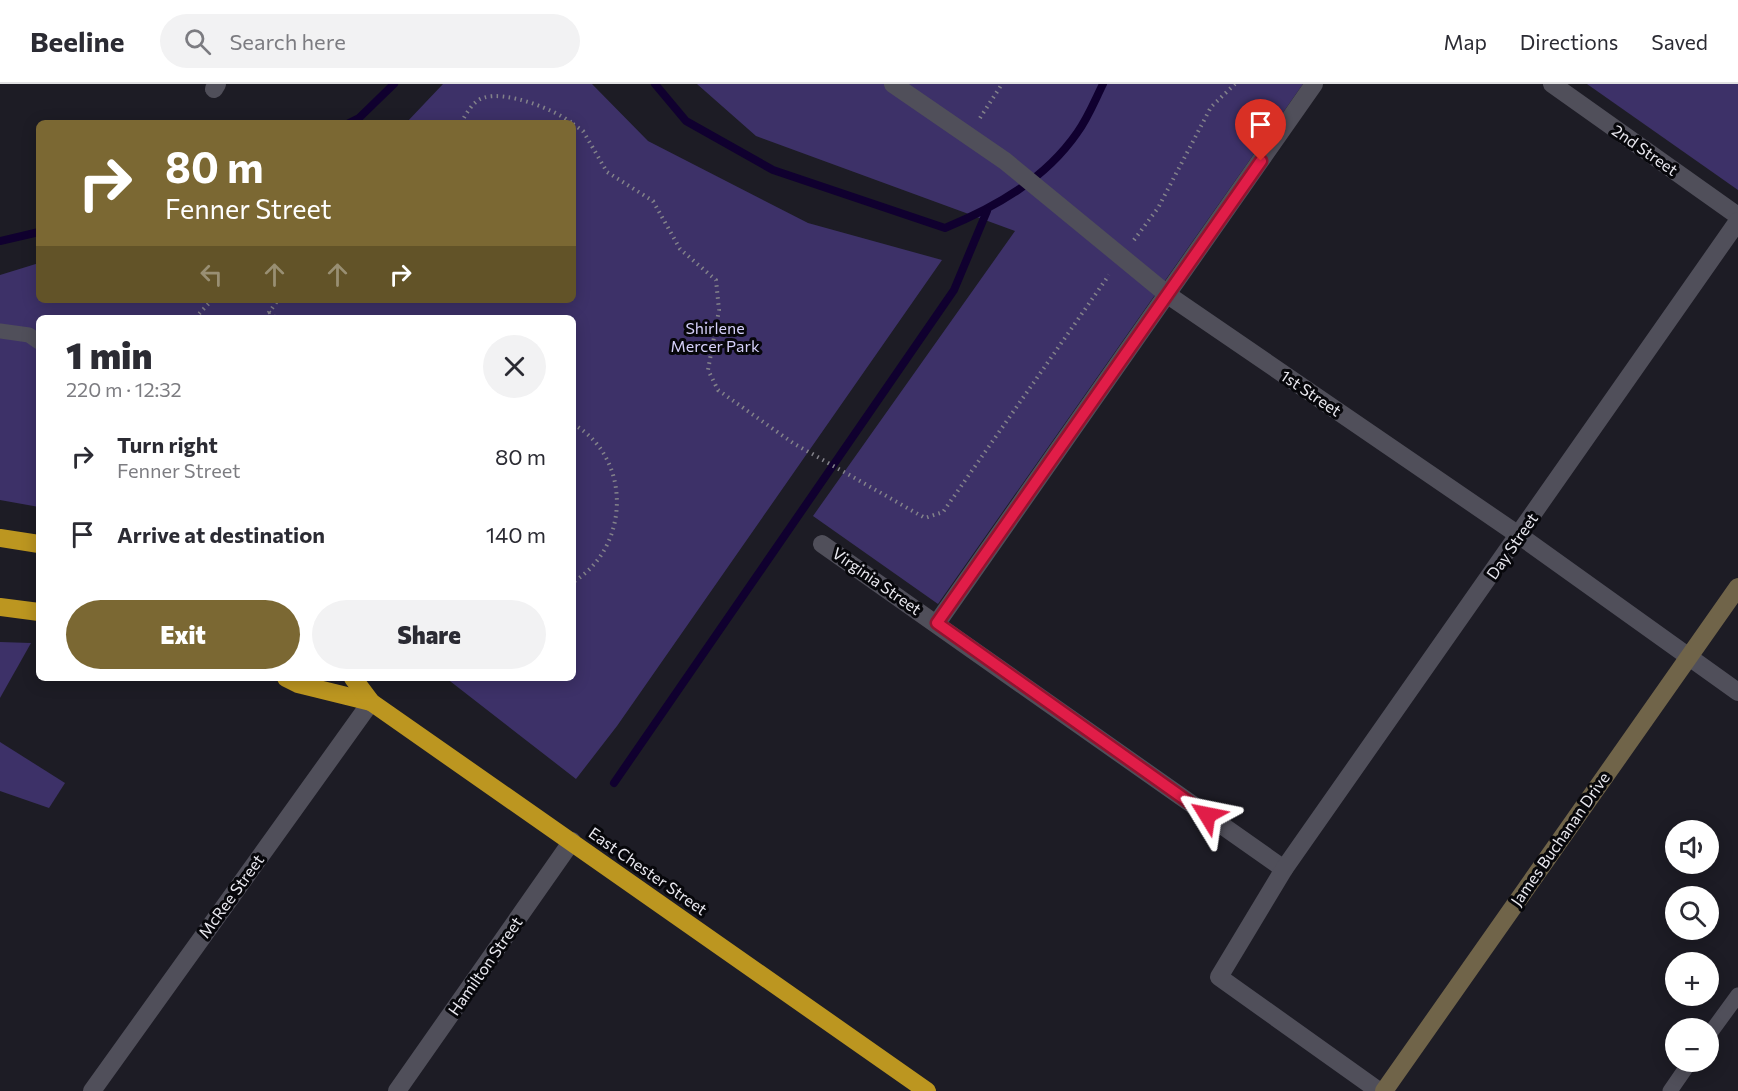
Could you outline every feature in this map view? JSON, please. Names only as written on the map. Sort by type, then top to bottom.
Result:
[{"type":"highway","points":[[0,538],[36,544]]},
{"type":"highway","points":[[0,607],[36,612]]},
{"type":"highway","points":[[292,681],[371,702]]},
{"type":"highway","name":"East Chester Street","points":[[355,681],[371,702],[927,1091]]},
{"type":"street","name":"1st Street","points":[[893,84],[1005,161],[1168,295],[1520,536],[1738,692]]},
{"type":"street","points":[[937,623],[1314,84]]},
{"type":"street","name":"2nd Street","points":[[1552,84],[1738,216]]},
{"type":"street","name":"Day Street","points":[[1379,1091],[1219,977],[1284,869],[1520,536],[1738,221]]},
{"type":"street","name":"Virginia Street","points":[[822,544],[1284,869]]},
{"type":"street","name":"James Buchanan Drive","points":[[1384,1091],[1738,587]]},
{"type":"street","name":"McRee Street","points":[[92,1091],[371,702]]},
{"type":"street","name":"Hamilton Street","points":[[397,1091],[572,841]]},
{"type":"lane","points":[[0,331],[29,335],[36,340]]},
{"type":"lane","points":[[1719,1021],[1738,995]]},
{"type":"lane","points":[[1670,1091],[1683,1072]]},
{"type":"path","points":[[967,135],[993,102],[1002,84]]},
{"type":"path","points":[[576,126],[582,131],[607,172],[653,201],[680,249],[716,280],[719,310],[708,370],[718,390],[793,443],[925,518],[943,512],[1121,257],[1158,208],[1211,107],[1235,84]]},
{"type":"path","points":[[464,120],[468,111],[482,98],[508,96],[561,115],[568,120]]},
{"type":"path","points":[[198,315],[209,303]]},
{"type":"path","points":[[267,315],[276,303]]},
{"type":"path","points":[[269,312],[272,315]]},
{"type":"path","points":[[576,427],[599,446],[611,468],[617,495],[617,516],[609,542],[596,564],[576,580]]},
{"type":"green space","name":"Shirlene Mercer Park","points":[[443,84],[592,84],[648,141],[808,223],[942,260],[617,726],[576,779],[450,681],[576,681],[576,315],[36,315],[36,506],[0,500],[0,275],[36,264],[36,303],[576,303],[576,120],[409,120]]},
{"type":"green space","points":[[697,84],[1303,84],[938,604],[813,516],[1015,231],[756,136]]},
{"type":"green space","points":[[1587,84],[1738,84],[1738,190]]},
{"type":"green space","points":[[0,642],[31,643],[0,698]]},
{"type":"green space","points":[[0,742],[65,783],[49,808],[0,791]]},
{"type":"waterway","points":[[355,120],[394,84]]},
{"type":"waterway","points":[[655,84],[686,121],[773,170],[945,228],[983,211],[1035,178],[1064,149],[1081,127],[1103,84]]},
{"type":"waterway","points":[[614,783],[954,290],[987,211]]},
{"type":"waterway","points":[[0,241],[36,233]]},
{"type":"route","points":[[1207,815],[937,623],[1261,161]]}]
